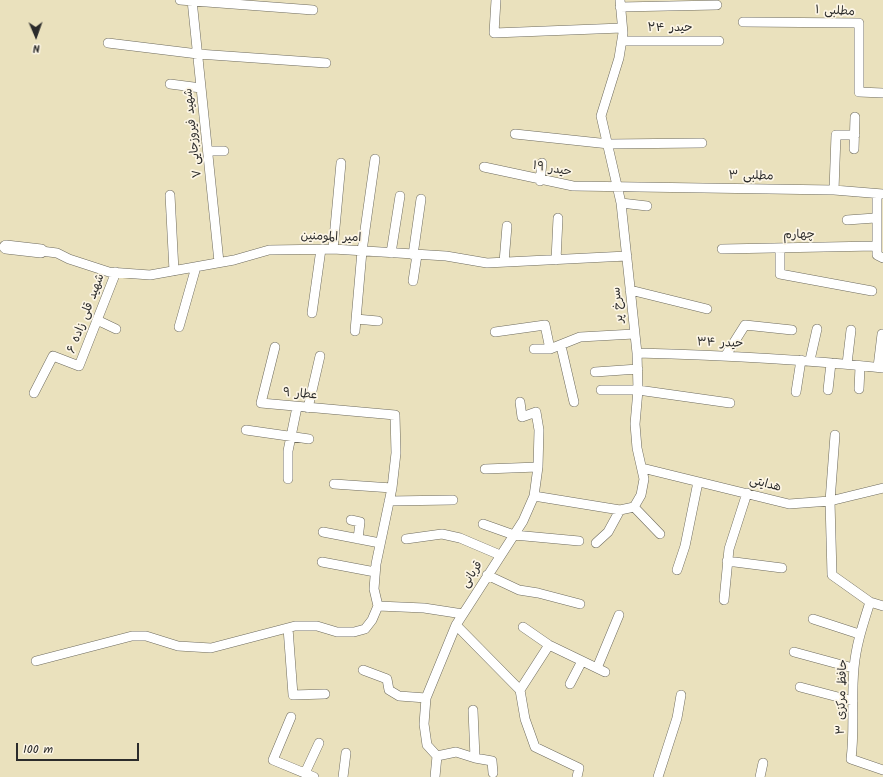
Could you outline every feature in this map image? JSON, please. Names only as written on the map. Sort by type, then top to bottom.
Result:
[{"type":"highway","points":[[3,247],[41,251]]},
{"type":"street","points":[[180,0],[313,10]]},
{"type":"street","points":[[496,0],[494,33],[622,28]]},
{"type":"street","name":"شهید فیروزجایی ۷","points":[[192,1],[219,262]]},
{"type":"street","points":[[620,4],[717,5]]},
{"type":"street","name":"سرخ پر","points":[[620,4],[622,41],[619,58],[602,116],[621,203],[637,354],[638,390],[635,424],[637,448],[644,479],[641,495],[634,507]]},
{"type":"street","name":"مطلبی ۱","points":[[743,22],[859,23],[859,92],[883,93]]},
{"type":"street","name":"حیدر ۲۴","points":[[622,41],[719,41]]},
{"type":"street","points":[[108,43],[198,54],[326,63]]},
{"type":"street","points":[[170,84],[201,88]]},
{"type":"street","points":[[854,149],[855,117]]},
{"type":"street","points":[[515,134],[609,144],[702,143]]},
{"type":"street","points":[[834,190],[836,135],[855,135]]},
{"type":"street","points":[[208,151],[224,151]]},
{"type":"street","points":[[355,331],[362,251],[375,159]]},
{"type":"street","points":[[333,249],[341,163]]},
{"type":"street","points":[[540,181],[542,163]]},
{"type":"street","name":"حیدر ۱۹","points":[[484,167],[540,181],[573,186],[618,187]]},
{"type":"street","name":"مطلبی ۳","points":[[618,187],[834,190],[880,194]]},
{"type":"street","points":[[880,194],[876,218],[876,246],[877,255],[883,258]]},
{"type":"street","points":[[170,195],[174,271]]},
{"type":"street","points":[[391,253],[400,196]]},
{"type":"street","points":[[413,281],[421,198]]},
{"type":"street","points":[[621,203],[647,206]]},
{"type":"street","points":[[556,260],[558,218]]},
{"type":"street","points":[[847,220],[876,218]]},
{"type":"street","points":[[504,262],[507,226]]},
{"type":"street","name":"چهارم","points":[[722,249],[876,246]]},
{"type":"street","points":[[780,248],[780,274],[872,291]]},
{"type":"street","points":[[312,313],[321,249]]},
{"type":"street","name":"امیر المومنین","points":[[41,251],[57,253],[69,259],[116,272],[150,275],[219,262],[269,250],[333,249],[446,256],[487,263],[627,256]]},
{"type":"street","points":[[180,327],[196,266]]},
{"type":"street","name":"شهید قلی زاده ۶","points":[[34,393],[53,356],[79,366],[116,272]]},
{"type":"street","points":[[630,290],[707,309]]},
{"type":"street","points":[[356,319],[378,321]]},
{"type":"street","points":[[97,320],[116,328]]},
{"type":"street","points":[[495,332],[545,325],[550,349]]},
{"type":"street","points":[[726,355],[745,325],[792,330]]},
{"type":"street","points":[[796,392],[817,330]]},
{"type":"street","points":[[847,364],[850,330]]},
{"type":"street","points":[[534,349],[550,349],[561,346],[580,337],[634,334]]},
{"type":"street","points":[[880,367],[882,334]]},
{"type":"street","points":[[561,346],[574,402]]},
{"type":"street","name":"عطار ۹","points":[[275,347],[261,403],[395,415],[396,453],[392,488]]},
{"type":"street","name":"حیدر ۳۴","points":[[637,354],[726,355],[806,360],[847,364],[860,367],[880,367]]},
{"type":"street","points":[[308,408],[320,356]]},
{"type":"street","points":[[828,390],[831,363]]},
{"type":"street","points":[[859,389],[860,367]]},
{"type":"street","points":[[595,372],[638,369]]},
{"type":"street","points":[[601,390],[638,390],[730,403]]},
{"type":"street","name":"قربانی","points":[[437,756],[427,745],[424,724],[426,698],[456,625],[523,521],[534,496],[538,467],[539,430],[536,412],[522,416],[520,402]]},
{"type":"street","points":[[288,479],[288,451],[297,407]]},
{"type":"street","points":[[246,430],[309,439]]},
{"type":"street","points":[[835,435],[830,501],[832,575],[870,602],[883,606]]},
{"type":"street","points":[[485,469],[538,467]]},
{"type":"street","name":"هدایتی","points":[[642,468],[789,504],[830,501],[883,488]]},
{"type":"street","points":[[677,570],[686,546],[698,482]]},
{"type":"street","points":[[36,661],[132,636],[146,636],[178,646],[211,648],[288,628],[317,626],[337,632],[354,632],[364,629],[372,620],[378,606],[374,589],[375,572],[392,488],[334,484]]},
{"type":"street","points":[[724,600],[729,549],[747,494]]},
{"type":"street","points":[[534,496],[620,510],[634,507],[660,534]]},
{"type":"street","points":[[389,501],[453,500]]},
{"type":"street","points":[[596,543],[608,532],[620,510]]},
{"type":"street","points":[[351,520],[360,522],[358,539]]},
{"type":"street","points":[[483,524],[514,535],[579,541]]},
{"type":"street","points":[[323,532],[380,543]]},
{"type":"street","points":[[406,539],[442,534],[460,538],[500,555]]},
{"type":"street","points":[[727,561],[782,568]]},
{"type":"street","points":[[322,562],[375,572]]},
{"type":"street","points":[[487,575],[519,590],[538,593],[580,604]]},
{"type":"street","name":"حافظ مرکزی ۳","points":[[870,602],[859,634],[854,668],[853,743],[851,759],[883,770]]},
{"type":"street","points":[[378,606],[424,608],[463,614]]},
{"type":"street","points":[[523,627],[549,646],[601,670],[619,615]]},
{"type":"street","points":[[813,619],[859,634]]},
{"type":"street","points":[[456,625],[520,690],[525,719],[535,748],[579,768],[577,777]]},
{"type":"street","points":[[288,628],[293,695],[325,694]]},
{"type":"street","points":[[520,690],[549,646]]},
{"type":"street","points":[[794,652],[854,668]]},
{"type":"street","points":[[570,684],[582,661]]},
{"type":"street","points":[[363,670],[387,679],[389,690],[400,696],[426,698]]},
{"type":"street","points":[[800,687],[853,701]]},
{"type":"street","points":[[658,777],[676,718],[681,695]]},
{"type":"street","points":[[473,710],[475,758]]},
{"type":"street","points":[[291,717],[273,760],[314,777]]},
{"type":"street","points":[[305,773],[319,743]]},
{"type":"street","points":[[435,777],[437,756],[456,752],[475,758],[492,760],[493,773]]},
{"type":"street","points":[[343,777],[346,753]]},
{"type":"street","points":[[760,777],[763,763]]}]
